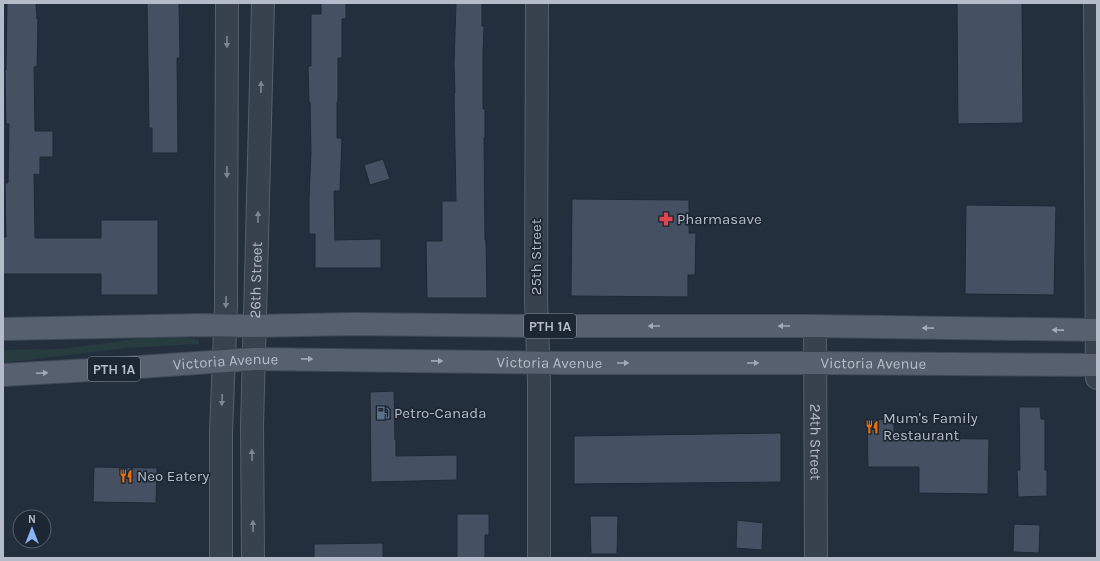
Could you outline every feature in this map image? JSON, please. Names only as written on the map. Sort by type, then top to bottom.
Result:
[{"type":"main road","name":"PTH 1A","points":[[3,328],[354,324],[537,326],[815,326],[1097,330]]},
{"type":"main road","name":"Victoria Avenue","points":[[3,375],[254,359],[1097,365]]},
{"type":"street","name":"26th Street","points":[[221,558],[221,432],[226,325],[227,3]]},
{"type":"street","name":"26th Street","points":[[253,558],[252,426],[263,3]]},
{"type":"street","name":"25th Street","points":[[536,3],[536,299],[538,362],[539,558]]},
{"type":"street","points":[[1095,3],[1097,378]]},
{"type":"street","name":"24th Street","points":[[815,326],[816,558]]},
{"type":"street","points":[[221,495],[253,494]]},
{"type":"green space","points":[[151,337],[187,337],[199,340],[199,344],[127,348],[3,363],[3,351],[6,350],[62,349]]},
{"type":"building","points":[[7,3],[36,3],[38,19],[37,67],[34,67],[35,131],[53,131],[53,157],[40,157],[40,175],[34,174],[35,238],[101,238],[101,220],[158,220],[158,295],[101,295],[101,274],[3,274],[3,237],[6,237],[5,183],[8,183],[9,124],[6,124],[5,70]]},
{"type":"building","points":[[147,3],[179,3],[180,58],[177,58],[178,153],[152,153],[152,128],[149,128]]},
{"type":"building","points":[[321,3],[346,3],[346,19],[342,19],[342,58],[338,58],[337,138],[342,138],[340,191],[334,191],[335,240],[381,239],[381,268],[315,268],[315,234],[309,234],[311,151],[308,66],[311,66],[311,14],[321,14]]},
{"type":"building","points":[[456,3],[482,3],[482,26],[484,26],[483,109],[485,109],[485,240],[487,298],[427,298],[426,241],[442,241],[442,201],[456,201],[454,64]]},
{"type":"building","points":[[957,3],[1022,3],[1023,123],[958,124]]},
{"type":"building","points":[[383,159],[390,179],[370,185],[364,165]]},
{"type":"building","points":[[572,199],[689,200],[689,233],[696,233],[695,275],[688,275],[688,297],[571,296]]},
{"type":"building","points":[[966,205],[1056,206],[1054,295],[965,294]]},
{"type":"building","points":[[394,391],[396,456],[457,455],[457,480],[371,482],[370,392]]},
{"type":"building","points":[[1019,407],[1040,407],[1041,419],[1045,419],[1045,470],[1047,470],[1047,496],[1018,497],[1017,470],[1020,470]]},
{"type":"building","points":[[894,419],[894,438],[989,439],[988,494],[919,493],[919,467],[868,467],[867,420]]},
{"type":"building","points":[[781,433],[781,482],[574,484],[574,436]]},
{"type":"building","points":[[94,467],[157,468],[156,503],[93,502]]},
{"type":"building","points":[[457,514],[489,514],[489,535],[485,535],[485,558],[457,558]]},
{"type":"building","points":[[590,516],[618,516],[617,554],[591,554]]},
{"type":"building","points":[[737,520],[763,523],[762,550],[736,548]]},
{"type":"building","points":[[1014,524],[1040,525],[1039,553],[1013,552]]},
{"type":"building","points":[[383,543],[383,558],[314,558],[314,544]]},
{"type":"place","name":"Pharmasave","points":[[666,219]]},
{"type":"place","name":"Petro-Canada","points":[[383,413]]},
{"type":"place","name":"Mum's Family Restaurant","points":[[872,427]]},
{"type":"place","name":"Neo Eatery","points":[[126,476]]}]
